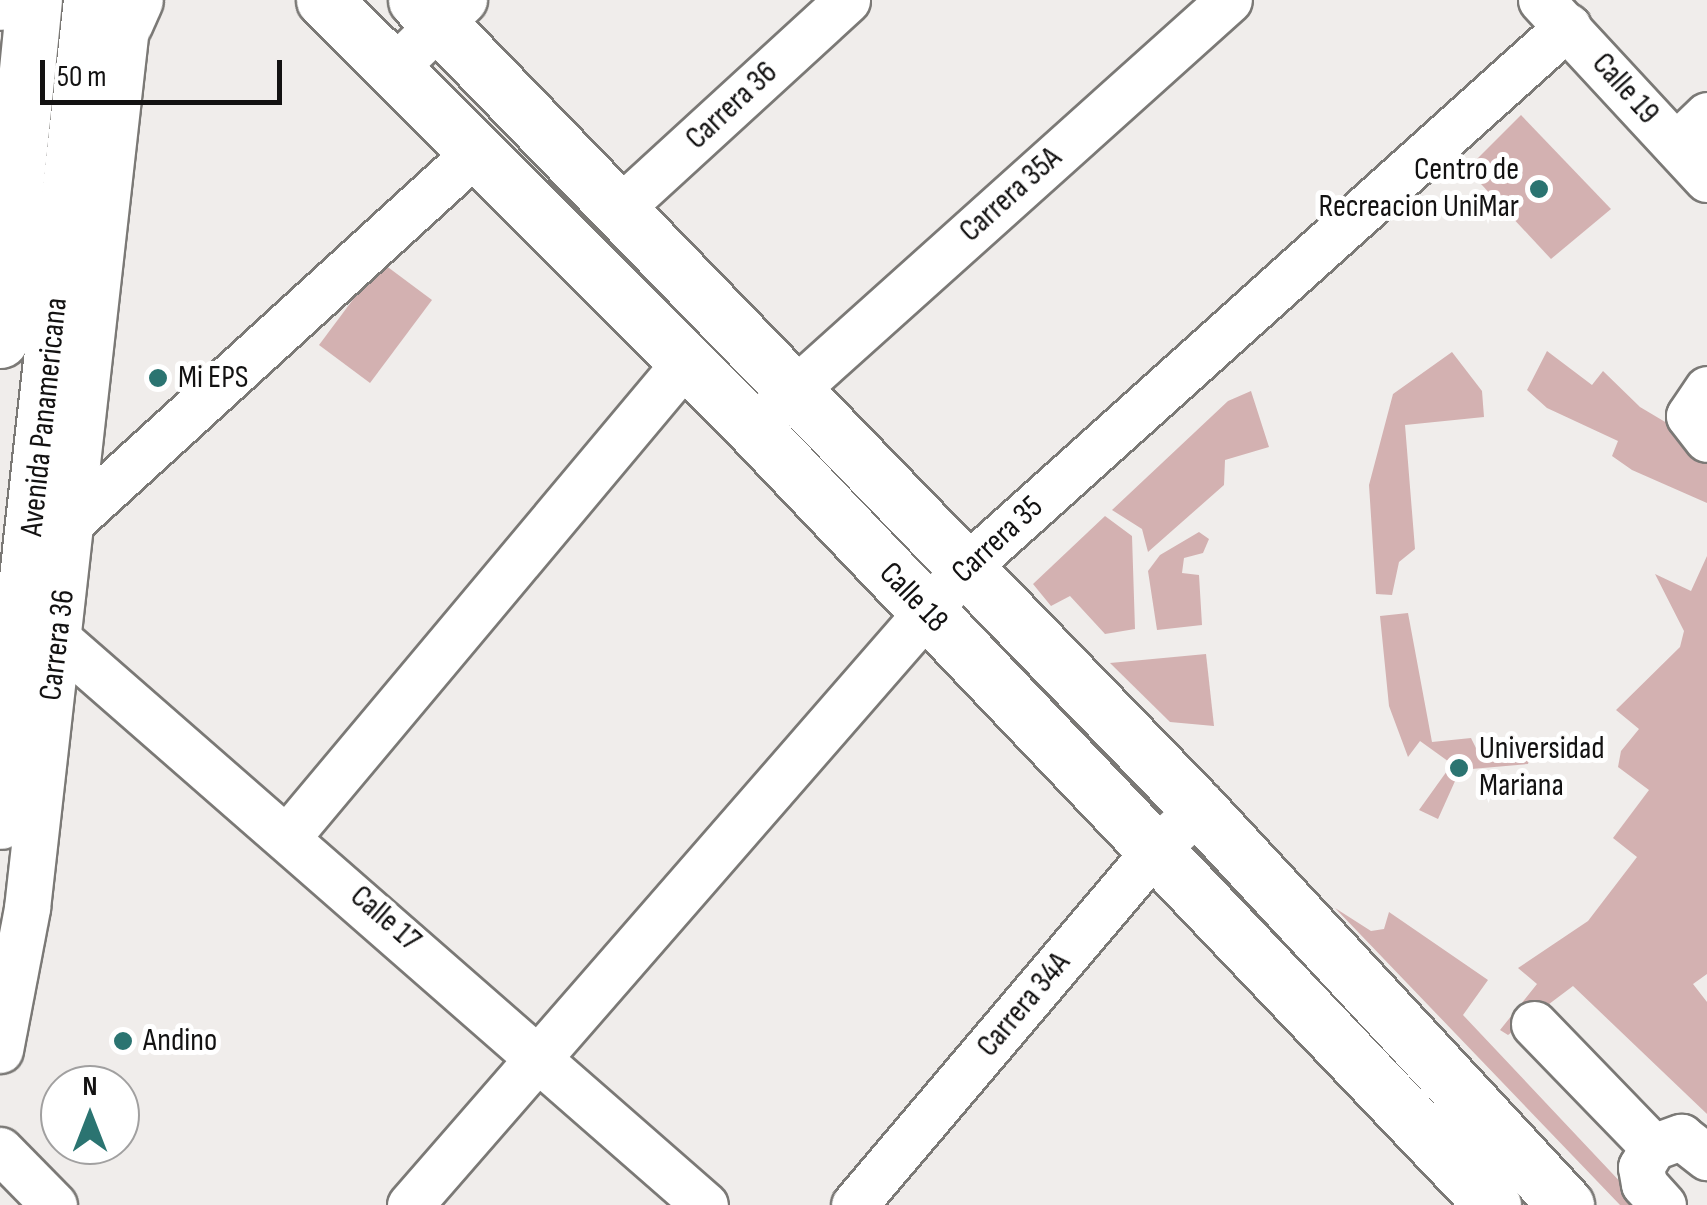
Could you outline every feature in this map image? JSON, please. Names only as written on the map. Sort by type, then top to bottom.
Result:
[{"type":"main road","name":"Avenida Panamericana","points":[[0,340],[34,0]]},
{"type":"main road","name":"Calle 18","points":[[324,0],[753,428],[925,612],[1158,847],[1493,1205]]},
{"type":"main road","name":"Avenida Panamericana","points":[[0,821],[84,72],[120,6]]},
{"type":"main road","name":"Calle 18","points":[[440,8],[618,211],[1199,809],[1566,1205]]},
{"type":"street","name":"Carrera 36","points":[[618,211],[848,0]]},
{"type":"street","name":"Carrera 35A","points":[[753,428],[1229,0]]},
{"type":"street","name":"Carrera 36","points":[[0,1050],[27,908],[59,640],[120,6]]},
{"type":"street","points":[[393,69],[440,8]]},
{"type":"street","name":"Calle 19","points":[[1554,13],[1691,130],[1707,179]]},
{"type":"street","name":"Carrera 35","points":[[410,1205],[964,569],[1554,13]]},
{"type":"street","points":[[72,520],[476,152]]},
{"type":"street","points":[[289,836],[686,361]]},
{"type":"street","points":[[1707,389],[1689,416],[1707,439]]},
{"type":"street","name":"Calle 17","points":[[59,640],[540,1055],[705,1205]]},
{"type":"street","name":"Carrera 34A","points":[[854,1205],[1158,847],[1199,809]]},
{"type":"street","points":[[1534,1024],[1652,1147]]},
{"type":"street","points":[[1372,1076],[1408,1034]]},
{"type":"street","points":[[1663,1205],[1644,1184],[1641,1166],[1652,1147],[1681,1138],[1707,1157]]},
{"type":"street","points":[[0,1150],[54,1205]]},
{"type":"shaded area","name":"Centro de Recreacion UniMar","points":[[1521,115],[1611,209],[1551,259],[1467,169]]},
{"type":"shaded area","points":[[381,262],[432,300],[370,383],[319,345]]},
{"type":"shaded area","points":[[1547,351],[1592,385],[1603,371],[1640,407],[1682,432],[1707,463],[1707,503],[1632,470],[1612,456],[1618,441],[1547,408],[1527,390]]},
{"type":"shaded area","points":[[1452,352],[1482,391],[1484,417],[1405,425],[1415,549],[1399,562],[1392,595],[1376,594],[1369,485],[1393,394]]},
{"type":"shaded area","points":[[1251,391],[1269,447],[1225,460],[1224,485],[1148,552],[1142,529],[1112,510],[1228,401]]},
{"type":"shaded area","points":[[1105,516],[1132,536],[1135,629],[1105,634],[1070,596],[1051,606],[1033,584]]},
{"type":"shaded area","points":[[1199,532],[1209,539],[1203,553],[1184,558],[1182,573],[1199,575],[1202,625],[1157,630],[1148,571],[1160,555]]},
{"type":"shaded area","points":[[1707,556],[1707,974],[1693,984],[1707,1002],[1707,1114],[1573,986],[1508,1035],[1500,1030],[1537,984],[1518,968],[1588,921],[1637,857],[1613,838],[1649,790],[1618,767],[1621,751],[1639,729],[1616,710],[1680,647],[1684,631],[1655,574],[1691,591]]},
{"type":"shaded area","points":[[1408,613],[1432,742],[1471,738],[1476,748],[1533,743],[1528,764],[1460,770],[1438,819],[1419,810],[1452,764],[1420,741],[1408,757],[1389,706],[1380,616]]},
{"type":"shaded area","points":[[1206,654],[1214,726],[1170,722],[1110,663]]},
{"type":"shaded area","points":[[1335,908],[1371,931],[1384,929],[1389,912],[1488,980],[1463,1015],[1642,1205],[1620,1205]]},
{"type":"place","name":"Centro de Recreacion UniMar","points":[[1539,189]]},
{"type":"place","name":"Mi EPS","points":[[158,378]]},
{"type":"place","name":"Universidad Mariana","points":[[1459,768]]},
{"type":"place","name":"Andino","points":[[123,1041]]}]
